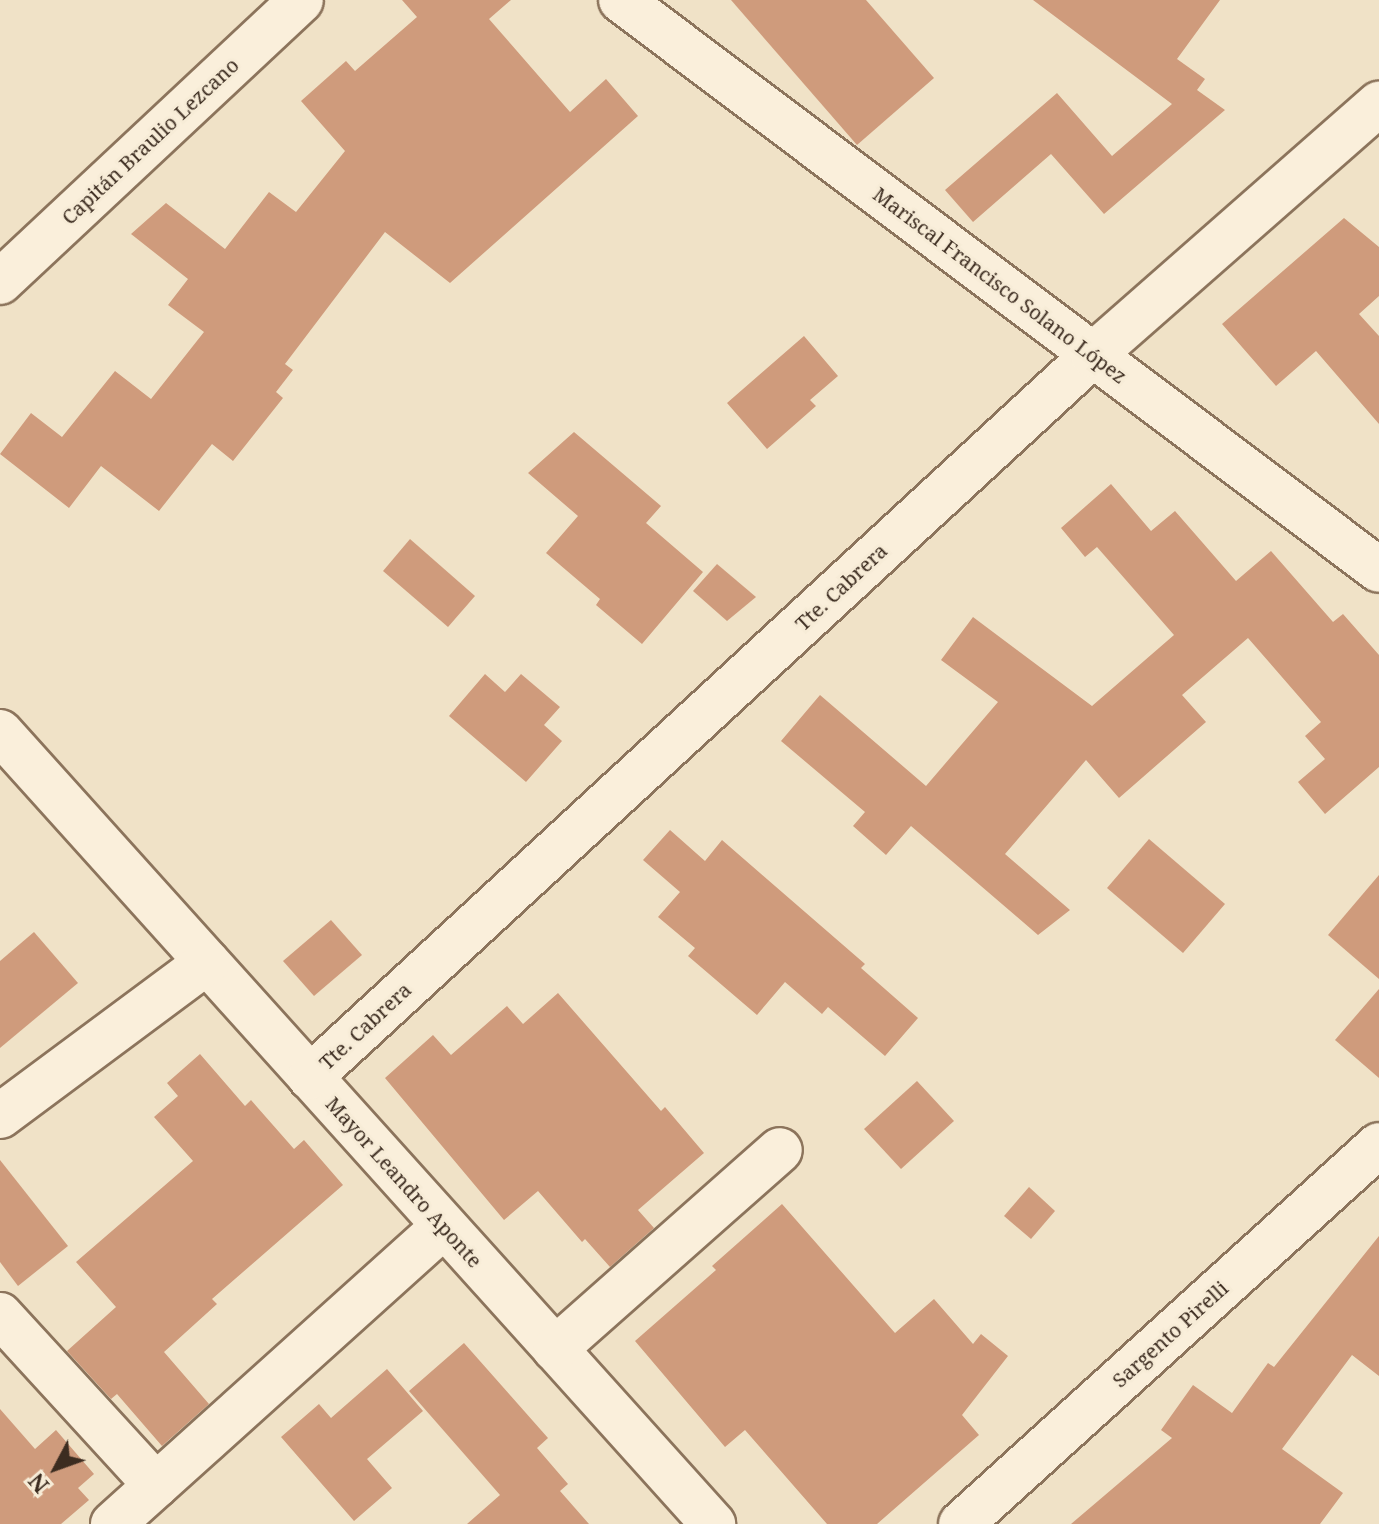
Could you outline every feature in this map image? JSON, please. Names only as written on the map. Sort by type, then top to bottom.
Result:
[{"type":"street","name":"Capitán Braulio Lezcano","points":[[0,282],[301,0]]},
{"type":"street","name":"Mariscal Francisco Solano López","points":[[621,0],[1379,570]]},
{"type":"street","name":"Tte. Cabrera","points":[[310,1077],[1093,355],[1379,104]]},
{"type":"street","name":"Mayor Leandro Aponte","points":[[0,732],[713,1524]]},
{"type":"street","points":[[0,1116],[207,962]]},
{"type":"street","name":"Sargento Pirelli","points":[[961,1524],[1379,1145]]},
{"type":"street","points":[[555,1349],[780,1150]]},
{"type":"street","points":[[113,1524],[444,1226]]},
{"type":"street","points":[[0,1315],[156,1485]]},
{"type":"building","points":[[402,0],[511,0],[489,19],[570,112],[606,79],[638,116],[450,283],[385,232],[285,364],[293,370],[276,392],[283,398],[233,461],[212,444],[159,511],[101,466],[69,508],[0,454],[31,413],[62,437],[115,371],[151,399],[204,332],[168,305],[188,279],[131,234],[166,203],[225,249],[269,192],[296,212],[345,151],[301,101],[346,61],[355,71],[417,17]]},
{"type":"building","points":[[731,0],[866,0],[934,78],[857,145]]},
{"type":"building","points":[[1033,0],[1220,0],[1177,59],[1205,79],[1197,90],[1225,110],[1104,214],[1051,154],[973,222],[945,190],[1057,93],[1112,156],[1172,104]]},
{"type":"building","points":[[1344,218],[1379,247],[1379,296],[1359,314],[1379,336],[1379,424],[1316,351],[1276,386],[1222,324]]},
{"type":"building","points":[[804,336],[838,376],[810,400],[816,406],[767,449],[727,403]]},
{"type":"building","points":[[574,432],[661,506],[646,523],[703,572],[642,644],[596,605],[600,599],[546,553],[578,516],[528,473]]},
{"type":"building","points":[[1111,484],[1151,531],[1175,511],[1236,581],[1271,551],[1333,622],[1343,614],[1379,655],[1379,767],[1325,814],[1298,782],[1325,759],[1305,736],[1321,722],[1248,638],[1182,695],[1206,722],[1119,798],[1086,760],[1005,854],[1070,910],[1038,935],[911,826],[886,855],[853,826],[865,812],[781,741],[820,695],[926,786],[998,702],[941,660],[973,617],[1092,706],[1174,635],[1097,547],[1085,557],[1061,528]]},
{"type":"building","points":[[410,539],[475,596],[448,627],[383,571]]},
{"type":"building","points":[[717,564],[756,597],[727,621],[693,591]]},
{"type":"building","points":[[485,674],[505,692],[521,674],[560,707],[544,725],[562,741],[526,782],[449,716]]},
{"type":"building","points":[[670,830],[705,861],[722,840],[865,964],[861,968],[918,1018],[885,1056],[828,1007],[822,1014],[785,982],[757,1015],[688,956],[695,948],[658,917],[680,892],[643,860]]},
{"type":"building","points":[[1149,839],[1225,904],[1183,953],[1107,888]]},
{"type":"building","points":[[1379,875],[1379,979],[1328,935]]},
{"type":"building","points":[[331,920],[362,955],[314,996],[283,961]]},
{"type":"building","points":[[34,932],[78,983],[0,1048],[0,961]]},
{"type":"building","points":[[1379,989],[1379,1078],[1335,1040]]},
{"type":"building","points":[[558,993],[661,1111],[665,1107],[704,1153],[638,1210],[654,1228],[610,1267],[585,1239],[582,1242],[538,1191],[504,1220],[385,1078],[433,1035],[451,1055],[507,1006],[523,1024]]},
{"type":"building","points":[[200,1054],[245,1106],[251,1100],[294,1149],[304,1140],[343,1185],[212,1299],[217,1304],[164,1352],[209,1404],[162,1446],[117,1394],[111,1399],[67,1351],[116,1307],[76,1262],[193,1161],[154,1117],[178,1096],[167,1083]]},
{"type":"building","points":[[917,1081],[954,1121],[901,1169],[864,1129]]},
{"type":"building","points":[[0,1160],[68,1246],[18,1286],[0,1262]]},
{"type":"building","points":[[1029,1187],[1055,1211],[1031,1239],[1004,1216]]},
{"type":"building","points":[[782,1204],[895,1333],[934,1299],[973,1344],[981,1334],[1008,1356],[962,1415],[979,1435],[877,1524],[827,1524],[745,1430],[725,1447],[635,1341],[716,1270],[712,1266]]},
{"type":"building","points":[[1379,1236],[1379,1376],[1352,1355],[1282,1449],[1343,1493],[1320,1524],[1071,1524],[1172,1438],[1161,1430],[1193,1385],[1232,1413],[1268,1363],[1274,1367]]},
{"type":"building","points":[[464,1343],[548,1438],[537,1448],[568,1484],[560,1491],[589,1524],[467,1524],[500,1495],[409,1391]]},
{"type":"building","points":[[387,1369],[423,1411],[367,1459],[392,1488],[354,1521],[281,1437],[319,1404],[331,1418]]},
{"type":"building","points":[[0,1409],[35,1449],[56,1430],[94,1474],[78,1488],[89,1500],[61,1524],[0,1524]]}]
